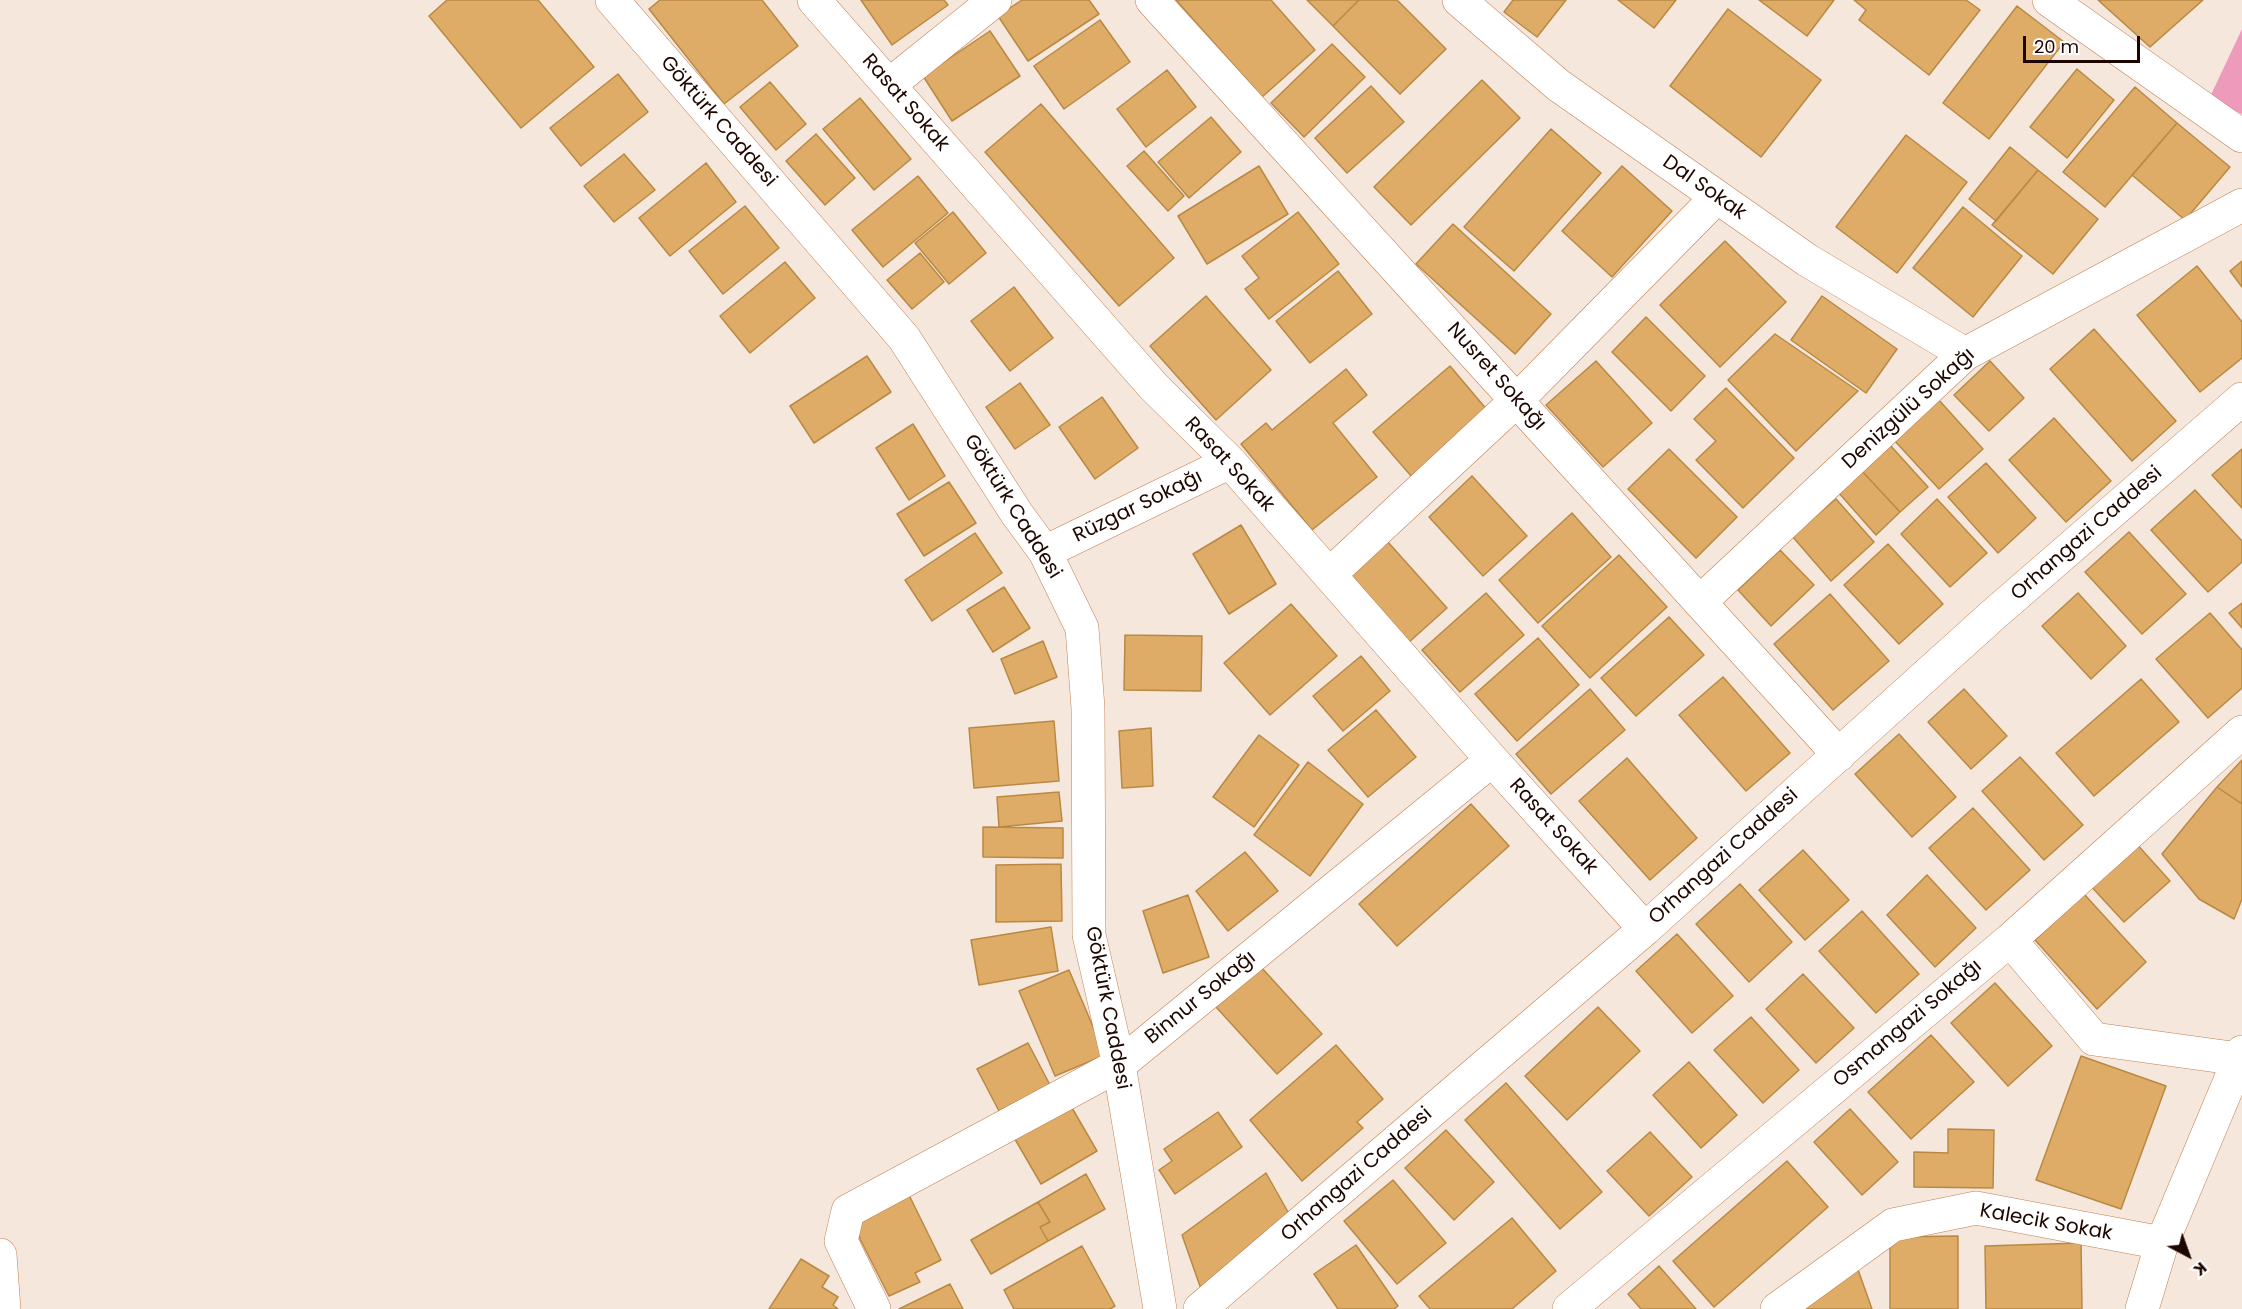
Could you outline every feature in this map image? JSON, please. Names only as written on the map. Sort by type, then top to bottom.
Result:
[{"type":"street","name":"Göktürk Caddesi","points":[[612,0],[904,338],[1017,514],[1045,552],[1082,628],[1088,708],[1089,935],[1119,1065],[1160,1309]]},
{"type":"street","name":"Rasat Sokak","points":[[814,0],[1153,386],[1230,462],[1492,760],[1645,929]]},
{"type":"street","points":[[889,85],[995,0]]},
{"type":"street","name":"Nusret Sokağı","points":[[1152,0],[1839,755]]},
{"type":"street","name":"Dal Sokak","points":[[1459,0],[1558,85],[1807,260],[1965,354]]},
{"type":"street","points":[[2049,0],[2242,136]]},
{"type":"street","points":[[1329,575],[1517,400],[1718,197]]},
{"type":"street","name":"Denizgülü Sokağı","points":[[1700,602],[1965,354],[2242,206]]},
{"type":"street","name":"Orhangazi Caddesi","points":[[1200,1309],[1645,929],[1993,615],[2242,399]]},
{"type":"street","name":"Rüzgar Sokağı","points":[[1045,552],[1230,462]]},
{"type":"street","name":"Osmangazi Sokağı","points":[[1569,1309],[2010,940],[2242,732]]},
{"type":"street","name":"Binnur Sokağı","points":[[874,1309],[841,1241],[848,1211],[1119,1065],[1492,760]]},
{"type":"street","points":[[2010,940],[2094,1039],[2240,1055],[2162,1243],[2142,1309]]},
{"type":"street","name":"Kalecik Sokak","points":[[1777,1309],[1893,1225],[1976,1208],[2162,1243]]},
{"type":"street","points":[[0,1255],[4,1309]]},
{"type":"shaded area","points":[[2242,29],[2242,114],[2209,99]]},
{"type":"building","points":[[447,0],[538,0],[594,67],[521,128],[429,16]]},
{"type":"building","points":[[660,0],[762,0],[798,46],[724,104],[649,9]]},
{"type":"building","points":[[861,0],[944,0],[948,5],[892,45]]},
{"type":"building","points":[[1022,0],[1089,0],[1099,14],[1028,61],[998,16]]},
{"type":"building","points":[[1176,0],[1271,0],[1315,50],[1262,97]]},
{"type":"building","points":[[1307,0],[1359,0],[1333,26]]},
{"type":"building","points":[[1359,0],[1397,0],[1446,49],[1400,94],[1333,26]]},
{"type":"building","points":[[1513,0],[1566,0],[1537,37],[1504,12]]},
{"type":"building","points":[[1618,0],[1676,0],[1654,28]]},
{"type":"building","points":[[1759,0],[1834,0],[1807,36]]},
{"type":"building","points":[[1854,0],[1966,0],[1980,10],[1929,75],[1859,20],[1866,10]]},
{"type":"building","points":[[2098,0],[2203,0],[2150,47]]},
{"type":"building","points":[[2017,6],[2064,42],[1989,139],[1943,103]]},
{"type":"building","points":[[1728,9],[1821,80],[1761,157],[1670,86]]},
{"type":"building","points":[[1100,20],[1130,62],[1064,109],[1034,66]]},
{"type":"building","points":[[990,31],[1020,76],[952,121],[923,76]]},
{"type":"building","points":[[1332,44],[1365,77],[1304,137],[1271,103]]},
{"type":"building","points":[[2077,69],[2114,100],[2067,158],[2030,127]]},
{"type":"building","points":[[1167,70],[1196,107],[1146,147],[1117,109]]},
{"type":"building","points":[[618,74],[648,112],[581,166],[550,128]]},
{"type":"building","points":[[1482,80],[1520,118],[1411,225],[1374,187]]},
{"type":"building","points":[[770,82],[806,124],[776,150],[740,107]]},
{"type":"building","points":[[1371,86],[1404,122],[1347,173],[1315,138]]},
{"type":"building","points":[[2135,87],[2177,123],[2105,207],[2063,172]]},
{"type":"building","points":[[860,98],[911,159],[874,190],[823,129]]},
{"type":"building","points":[[1041,104],[1174,258],[1119,306],[985,152]]},
{"type":"building","points":[[1211,117],[1241,152],[1189,198],[1158,162]]},
{"type":"building","points":[[2177,123],[2230,167],[2185,220],[2132,175]]},
{"type":"building","points":[[1551,129],[1601,173],[1514,271],[1464,227]]},
{"type":"building","points":[[816,134],[855,178],[825,205],[786,161]]},
{"type":"building","points":[[1906,135],[1967,182],[1897,273],[1836,227]]},
{"type":"building","points":[[2010,147],[2038,170],[1996,221],[1969,199]]},
{"type":"building","points":[[1144,151],[1184,196],[1168,211],[1127,166]]},
{"type":"building","points":[[624,154],[655,190],[614,222],[584,186]]},
{"type":"building","points":[[706,163],[736,202],[670,256],[639,218]]},
{"type":"building","points":[[1259,166],[1288,214],[1207,264],[1178,216]]},
{"type":"building","points":[[1622,166],[1672,211],[1612,277],[1562,231]]},
{"type":"building","points":[[2038,170],[2098,219],[2053,274],[1992,225]]},
{"type":"building","points":[[918,176],[948,213],[883,267],[852,230]]},
{"type":"building","points":[[745,206],[779,248],[723,294],[689,251]]},
{"type":"building","points":[[1963,207],[2022,256],[1973,317],[1913,268]]},
{"type":"building","points":[[953,212],[986,253],[949,284],[915,243]]},
{"type":"building","points":[[1298,212],[1339,264],[1269,319],[1245,289],[1259,278],[1242,256]]},
{"type":"building","points":[[1453,224],[1551,314],[1515,354],[1416,264]]},
{"type":"building","points":[[1725,241],[1786,302],[1720,367],[1660,305]]},
{"type":"building","points":[[920,253],[944,282],[912,309],[887,280]]},
{"type":"building","points":[[2242,261],[2242,287],[2230,271]]},
{"type":"building","points":[[785,262],[815,298],[750,353],[720,316]]},
{"type":"building","points":[[2197,266],[2242,322],[2242,358],[2200,392],[2137,315]]},
{"type":"building","points":[[1338,271],[1372,314],[1310,363],[1276,321]]},
{"type":"building","points":[[1014,287],[1053,338],[1010,371],[971,321]]},
{"type":"building","points":[[1206,296],[1271,370],[1216,420],[1150,346]]},
{"type":"building","points":[[1822,296],[1897,349],[1866,393],[1791,340]]},
{"type":"building","points":[[1646,317],[1705,376],[1671,411],[1612,352]]},
{"type":"building","points":[[2094,329],[2176,421],[2132,461],[2050,369]]},
{"type":"building","points":[[1775,334],[1858,391],[1796,451],[1728,380]]},
{"type":"building","points":[[867,356],[891,392],[814,443],[790,406]]},
{"type":"building","points":[[1596,361],[1652,423],[1603,467],[1546,405]]},
{"type":"building","points":[[1990,361],[2024,398],[1989,431],[1954,395]]},
{"type":"building","points":[[1450,366],[1488,411],[1412,477],[1373,432]]},
{"type":"building","points":[[1346,369],[1367,395],[1333,423],[1377,477],[1312,530],[1241,444],[1266,423],[1272,430]]},
{"type":"building","points":[[1020,383],[1050,425],[1015,449],[986,407]]},
{"type":"building","points":[[1726,388],[1794,458],[1743,508],[1696,460],[1716,441],[1694,419]]},
{"type":"building","points":[[1102,397],[1138,448],[1095,479],[1059,427]]},
{"type":"building","points":[[1938,399],[1983,449],[1939,489],[1894,440]]},
{"type":"building","points":[[2054,418],[2111,481],[2066,522],[2009,460]]},
{"type":"building","points":[[913,424],[945,476],[909,500],[876,448]]},
{"type":"building","points":[[1889,444],[1928,487],[1900,512],[1861,470]]},
{"type":"building","points":[[1669,449],[1737,517],[1696,558],[1628,489]]},
{"type":"building","points":[[2242,449],[2242,508],[2212,475]]},
{"type":"building","points":[[1986,463],[2036,518],[1998,553],[1948,497]]},
{"type":"building","points":[[1861,470],[1900,512],[1876,535],[1838,492]]},
{"type":"building","points":[[1472,476],[1527,536],[1483,576],[1429,517]]},
{"type":"building","points":[[949,482],[976,523],[924,556],[897,514]]},
{"type":"building","points":[[2195,490],[2242,541],[2242,562],[2208,592],[2151,530]]},
{"type":"building","points":[[1836,499],[1874,542],[1831,581],[1792,536]]},
{"type":"building","points":[[1937,499],[1987,553],[1950,587],[1901,534]]},
{"type":"building","points":[[1572,513],[1611,557],[1538,623],[1499,580]]},
{"type":"building","points":[[1241,525],[1276,584],[1229,614],[1193,554]]},
{"type":"building","points":[[2129,532],[2186,594],[2142,634],[2085,572]]},
{"type":"building","points":[[975,533],[1002,573],[932,621],[905,580]]},
{"type":"building","points":[[1387,541],[1447,608],[1408,643],[1348,576]]},
{"type":"building","points":[[1888,544],[1943,604],[1899,644],[1844,585]]},
{"type":"building","points":[[1780,550],[1814,585],[1771,626],[1738,590]]},
{"type":"building","points":[[1619,555],[1667,607],[1590,678],[1542,626]]},
{"type":"building","points":[[1004,587],[1030,628],[993,652],[967,610]]},
{"type":"building","points":[[1486,593],[1524,635],[1460,692],[1422,650]]},
{"type":"building","points":[[2078,593],[2126,646],[2091,679],[2042,626]]},
{"type":"building","points":[[1830,594],[1889,661],[1833,710],[1774,644]]},
{"type":"building","points":[[2242,603],[2242,628],[2229,613]]},
{"type":"building","points":[[1291,604],[1337,656],[1270,715],[1224,663]]},
{"type":"building","points":[[2210,613],[2242,650],[2242,688],[2208,718],[2156,659]]},
{"type":"building","points":[[1669,617],[1704,655],[1636,716],[1601,678]]},
{"type":"building","points":[[1125,635],[1202,636],[1201,691],[1124,690]]},
{"type":"building","points":[[1538,638],[1579,685],[1517,741],[1475,694]]},
{"type":"building","points":[[1043,641],[1057,677],[1015,694],[1001,659]]},
{"type":"building","points":[[1361,656],[1390,691],[1343,731],[1313,696]]},
{"type":"building","points":[[1723,677],[1790,753],[1746,791],[1679,715]]},
{"type":"building","points":[[2141,679],[2179,722],[2094,796],[2056,753]]},
{"type":"building","points":[[1590,689],[1625,730],[1551,794],[1516,754]]},
{"type":"building","points":[[1964,689],[2007,736],[1971,769],[1928,722]]},
{"type":"building","points":[[1376,710],[1416,757],[1368,797],[1328,750]]},
{"type":"building","points":[[1054,721],[1059,781],[974,788],[969,728]]},
{"type":"building","points":[[1151,728],[1153,786],[1122,788],[1119,731]]},
{"type":"building","points":[[1899,734],[1956,797],[1912,837],[1855,774]]},
{"type":"building","points":[[1259,735],[1299,765],[1254,827],[1213,797]]},
{"type":"building","points":[[2020,757],[2083,825],[2044,860],[1982,791]]},
{"type":"building","points":[[1627,758],[1697,838],[1650,880],[1579,801]]},
{"type":"building","points":[[2242,760],[2242,804],[2217,787]]},
{"type":"building","points":[[1308,762],[1363,804],[1310,876],[1254,835]]},
{"type":"building","points":[[2217,787],[2242,804],[2242,899],[2234,919],[2199,899],[2162,854]]},
{"type":"building","points":[[1059,792],[1062,821],[999,827],[997,797]]},
{"type":"building","points":[[1471,804],[1509,846],[1397,946],[1359,904]]},
{"type":"building","points":[[1973,808],[2030,870],[1986,910],[1929,848]]},
{"type":"building","points":[[983,827],[1063,828],[1063,858],[983,857]]},
{"type":"building","points":[[2134,841],[2170,881],[2124,922],[2088,883]]},
{"type":"building","points":[[1803,850],[1849,900],[1805,940],[1759,890]]},
{"type":"building","points":[[1245,852],[1278,891],[1228,931],[1196,891]]},
{"type":"building","points":[[1061,864],[1062,921],[996,922],[996,865]]},
{"type":"building","points":[[1927,875],[1976,928],[1935,967],[1887,915]]},
{"type":"building","points":[[1740,884],[1792,942],[1749,982],[1696,924]]},
{"type":"building","points":[[2084,894],[2146,962],[2097,1009],[2035,940]]},
{"type":"building","points":[[1188,895],[1209,957],[1163,973],[1143,911]]},
{"type":"building","points":[[1862,911],[1919,974],[1876,1013],[1819,951]]},
{"type":"building","points":[[1051,927],[1058,971],[979,985],[971,940]]},
{"type":"building","points":[[1677,934],[1733,996],[1692,1033],[1636,971]]},
{"type":"building","points":[[1261,967],[1322,1034],[1277,1074],[1216,1007]]},
{"type":"building","points":[[1069,970],[1105,1055],[1055,1076],[1019,991]]},
{"type":"building","points":[[1803,974],[1854,1028],[1816,1063],[1766,1009]]},
{"type":"building","points":[[1995,983],[2052,1046],[2008,1086],[1951,1023]]},
{"type":"building","points":[[1598,1007],[1640,1051],[1567,1120],[1525,1076]]},
{"type":"building","points":[[1751,1017],[1799,1070],[1763,1103],[1714,1050]]},
{"type":"building","points":[[1931,1035],[1974,1082],[1911,1139],[1868,1092]]},
{"type":"building","points":[[1028,1043],[1050,1085],[999,1111],[977,1069]]},
{"type":"building","points":[[1336,1045],[1383,1099],[1357,1122],[1363,1128],[1302,1181],[1250,1120]]},
{"type":"building","points":[[2081,1056],[2166,1086],[2121,1209],[2036,1180]]},
{"type":"building","points":[[1689,1062],[1737,1115],[1701,1148],[1653,1095]]},
{"type":"building","points":[[1506,1083],[1602,1192],[1560,1229],[1465,1120]]},
{"type":"building","points":[[1068,1101],[1097,1151],[1041,1184],[1012,1134]]},
{"type":"building","points":[[1850,1109],[1898,1162],[1862,1195],[1814,1142]]},
{"type":"building","points":[[1218,1112],[1242,1147],[1175,1194],[1159,1170],[1172,1161],[1164,1149]]},
{"type":"building","points":[[1948,1129],[1994,1130],[1993,1188],[1914,1187],[1914,1152],[1948,1153]]},
{"type":"building","points":[[1446,1130],[1494,1182],[1454,1220],[1405,1168]]},
{"type":"building","points":[[1650,1132],[1692,1177],[1649,1216],[1607,1171]]},
{"type":"building","points":[[1787,1161],[1828,1207],[1714,1307],[1673,1261]]},
{"type":"building","points":[[1266,1173],[1292,1219],[1201,1289],[1182,1235]]},
{"type":"building","points":[[1086,1174],[1105,1209],[1048,1241],[1040,1227],[1050,1222],[1038,1202]]},
{"type":"building","points":[[1393,1180],[1446,1243],[1397,1284],[1344,1221]]},
{"type":"building","points":[[908,1193],[941,1260],[915,1273],[920,1282],[889,1296],[860,1239],[856,1219]]},
{"type":"building","points":[[1038,1202],[1050,1222],[1040,1227],[1048,1241],[991,1274],[971,1240]]},
{"type":"building","points":[[1512,1218],[1556,1271],[1512,1309],[1430,1309],[1419,1296]]},
{"type":"building","points":[[1958,1236],[1958,1309],[1890,1309],[1890,1237]]},
{"type":"building","points":[[2081,1243],[2082,1309],[1986,1309],[1985,1246]]},
{"type":"building","points":[[1356,1245],[1398,1306],[1394,1309],[1338,1309],[1314,1274]]},
{"type":"building","points":[[1082,1246],[1115,1306],[1110,1309],[1014,1309],[1004,1290]]},
{"type":"building","points":[[801,1259],[829,1276],[822,1287],[838,1297],[833,1305],[838,1309],[769,1309]]},
{"type":"building","points":[[1856,1264],[1872,1309],[1801,1309]]},
{"type":"building","points":[[1659,1266],[1696,1309],[1641,1309],[1628,1294]]},
{"type":"building","points":[[950,1284],[963,1309],[899,1309]]}]
